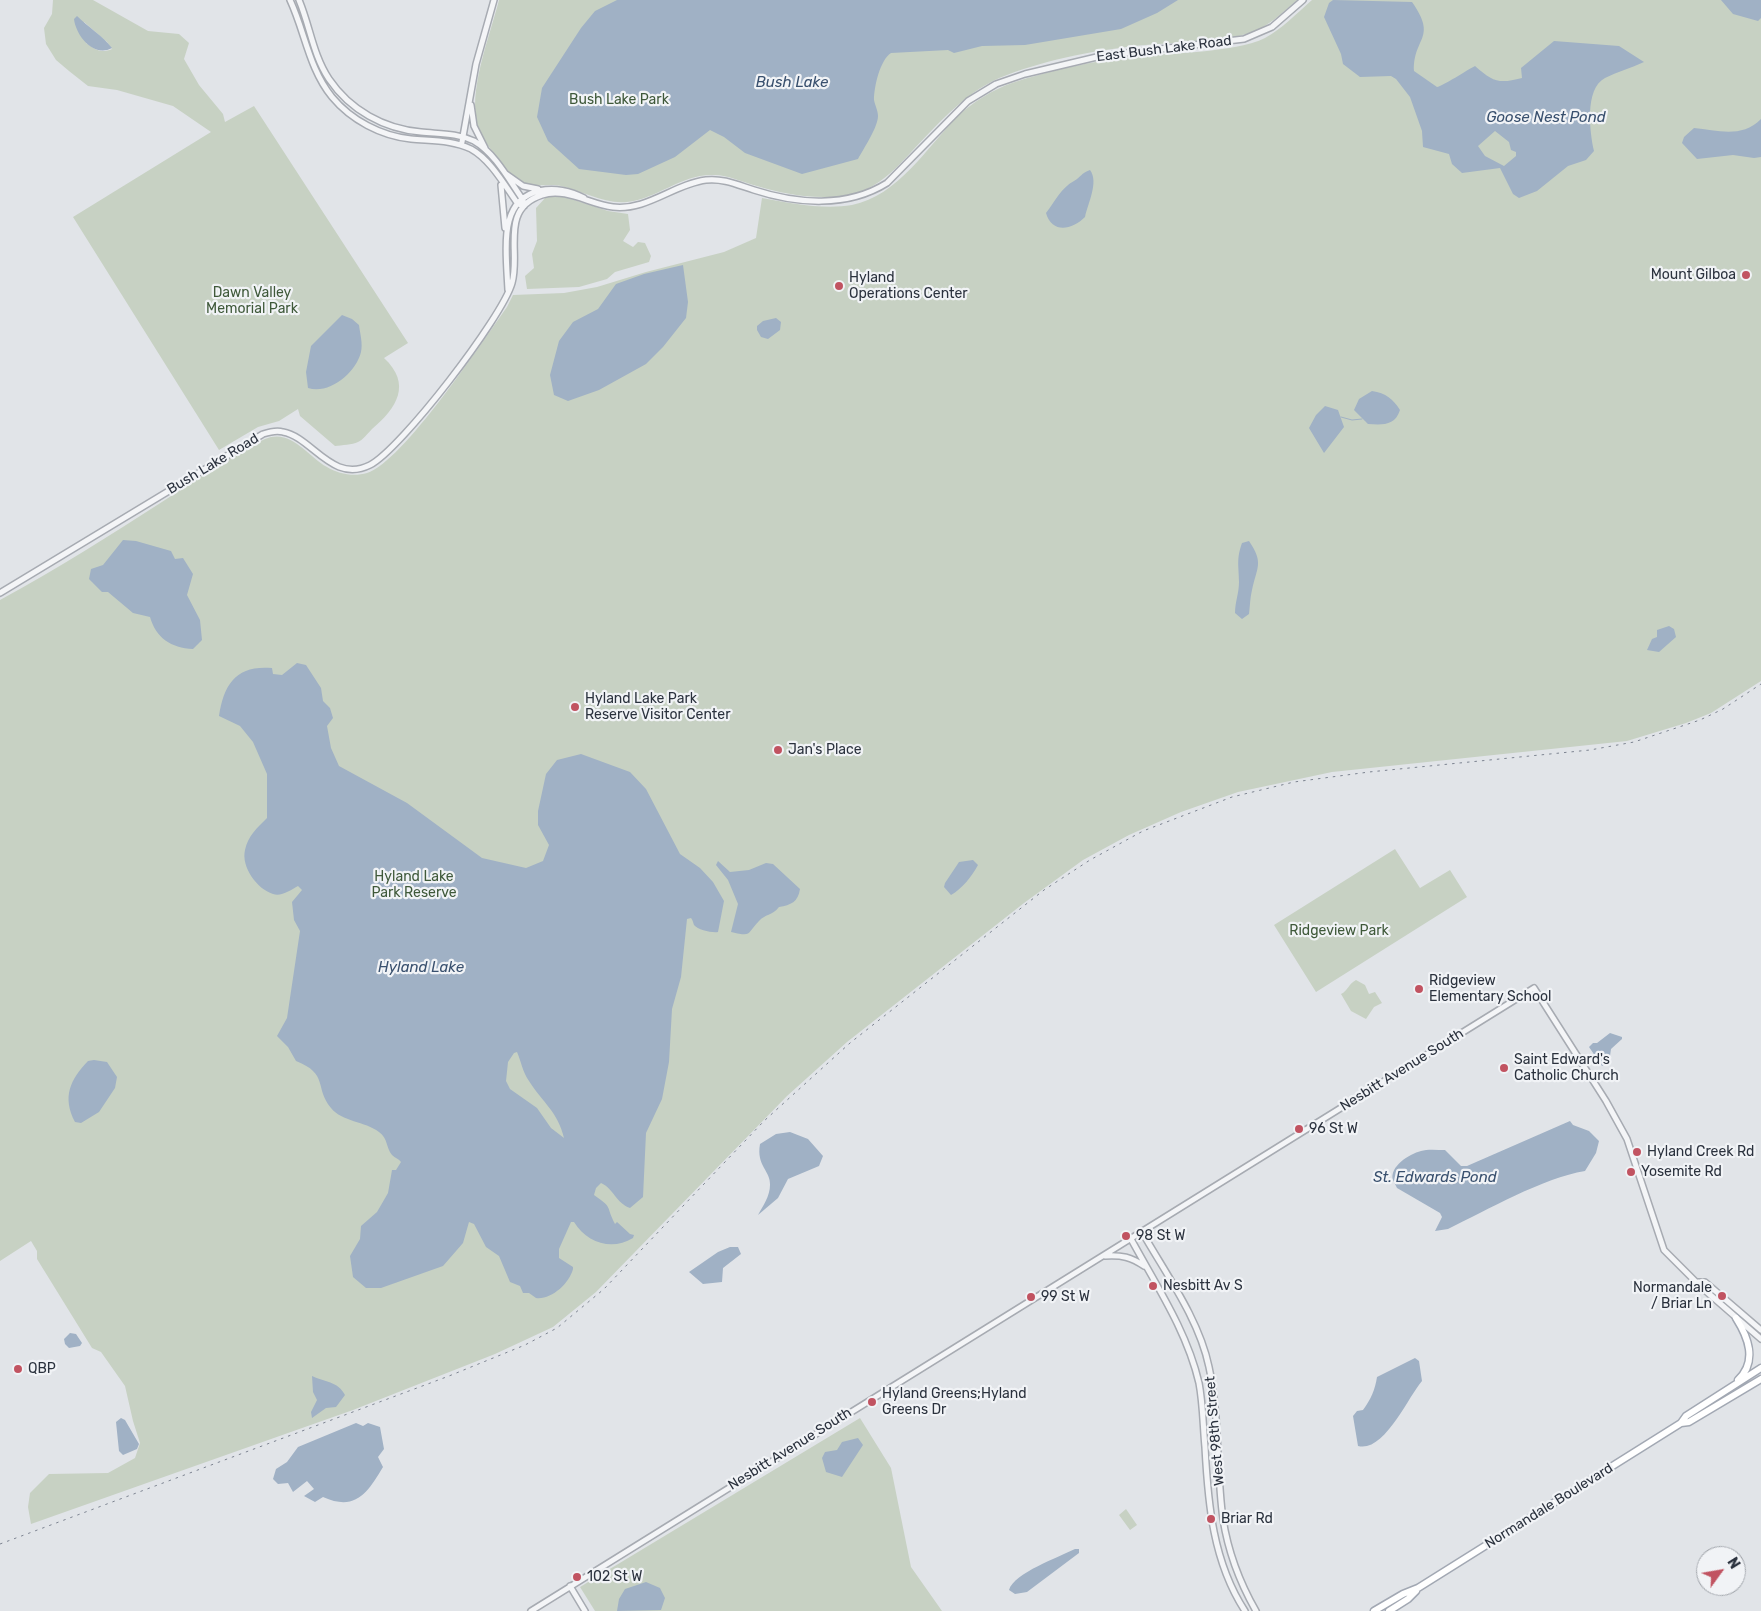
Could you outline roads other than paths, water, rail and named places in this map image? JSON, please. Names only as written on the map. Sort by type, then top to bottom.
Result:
[{"type":"main road","points":[[1730,1388],[1742,1377],[1750,1352],[1746,1334],[1738,1315]]},
{"type":"main road","name":"Normandale Boulevard","points":[[1374,1611],[1403,1594],[1418,1588],[1681,1423],[1686,1416],[1761,1368]]},
{"type":"main road","name":"Normandale Boulevard","points":[[1681,1423],[1689,1422],[1761,1379]]},
{"type":"main road","name":"Normandale Boulevard","points":[[1389,1611],[1408,1599],[1418,1588]]},
{"type":"street","points":[[290,0],[316,71],[332,97],[349,113],[373,128],[399,137],[437,140],[460,145],[482,157],[522,203]]},
{"type":"street","points":[[299,0],[323,69],[338,91],[352,104],[374,119],[394,128],[473,141],[488,153]]},
{"type":"street","points":[[462,140],[476,64],[494,0]]},
{"type":"street","name":"East Bush Lake Road","points":[[522,203],[551,193],[613,207],[634,206],[708,180],[724,181],[756,191],[798,199],[831,201],[851,199],[875,190],[887,183],[968,102],[996,84],[1025,74],[1101,56],[1244,39],[1272,27],[1303,0]]},
{"type":"street","points":[[470,100],[474,126],[488,153],[504,173],[522,203]]},
{"type":"street","name":"East Bush Lake Road","points":[[504,173],[522,186],[561,190],[587,200]]},
{"type":"street","points":[[497,175],[503,192],[507,238]]},
{"type":"street","points":[[522,203],[534,191],[541,189]]},
{"type":"street","name":"Bush Lake Road","points":[[508,291],[507,238],[509,220],[522,203]]},
{"type":"street","name":"Bush Lake Road","points":[[0,593],[263,434],[281,431],[289,433],[323,459],[339,466],[360,468],[370,465],[389,450],[430,404],[495,315],[508,291],[513,274],[515,221],[522,203]]},
{"type":"street","name":"Nesbitt Avenue South","points":[[531,1611],[1534,988],[1616,1117],[1631,1152],[1664,1250],[1698,1282],[1738,1315]]},
{"type":"street","name":"West 98th Street","points":[[1142,1232],[1194,1327],[1209,1365],[1215,1397],[1225,1529],[1234,1563],[1256,1611]]},
{"type":"street","name":"West 98th Street","points":[[1131,1239],[1183,1336],[1194,1364],[1202,1410],[1213,1530],[1222,1566],[1245,1611]]},
{"type":"street","points":[[1102,1256],[1119,1255],[1130,1257],[1146,1268]]},
{"type":"street","points":[[1738,1315],[1761,1330]]},
{"type":"street","points":[[1738,1315],[1761,1339]]},
{"type":"street","points":[[570,1586],[585,1611]]},
{"type":"water","name":"Bush Lake","points":[[617,0],[1178,0],[1157,13],[1121,29],[1025,45],[982,46],[954,53],[948,50],[891,53],[884,61],[876,81],[874,100],[878,114],[876,126],[858,159],[802,174],[745,153],[724,137],[710,130],[675,157],[638,174],[626,175],[579,169],[548,141],[537,117],[542,88],[581,28],[595,11]]},
{"type":"water","name":"Goose Nest Pond","points":[[1333,0],[1412,2],[1420,14],[1424,31],[1417,51],[1414,71],[1437,87],[1475,66],[1497,80],[1507,81],[1522,78],[1521,68],[1554,41],[1619,46],[1644,62],[1605,78],[1598,84],[1591,101],[1590,112],[1594,151],[1586,160],[1568,166],[1537,191],[1519,198],[1513,194],[1500,168],[1462,173],[1452,164],[1449,154],[1423,147],[1422,131],[1410,97],[1396,79],[1391,76],[1360,77],[1343,64],[1341,54],[1324,17],[1329,3]],"holes":[[[1495,131],[1509,142],[1511,150],[1516,152],[1516,156],[1504,166],[1485,156],[1478,146]]]},
{"type":"water","points":[[1721,0],[1761,0],[1761,18],[1758,21],[1733,14]]},
{"type":"water","points":[[77,16],[112,48],[99,50],[87,44],[75,26],[74,19]]},
{"type":"water","points":[[1761,119],[1761,157],[1733,155],[1697,159],[1682,143],[1684,137],[1694,128],[1729,132],[1737,131],[1753,125]]},
{"type":"water","points":[[1090,170],[1093,186],[1085,217],[1069,227],[1063,228],[1053,224],[1046,213],[1069,184]]},
{"type":"water","points":[[683,265],[688,302],[686,318],[663,347],[646,364],[599,390],[568,401],[554,395],[550,375],[559,341],[573,322],[598,309],[616,284],[644,274]]},
{"type":"water","points":[[342,315],[352,319],[359,325],[362,346],[358,360],[348,374],[333,385],[316,389],[308,388],[306,372],[311,346]]},
{"type":"water","points":[[776,318],[781,322],[780,330],[768,339],[761,337],[757,326],[763,321]]},
{"type":"water","points":[[1372,391],[1389,397],[1400,410],[1391,422],[1368,424],[1354,410],[1359,399]]},
{"type":"water","points":[[1325,406],[1338,410],[1344,427],[1324,453],[1309,428],[1316,415]]},
{"type":"water","points":[[123,540],[136,541],[171,551],[175,559],[183,558],[193,574],[187,595],[200,620],[202,640],[193,649],[171,644],[156,631],[150,617],[133,613],[108,592],[102,592],[89,579],[91,569],[103,565]]},
{"type":"water","points":[[1249,541],[1254,548],[1258,565],[1251,593],[1249,614],[1242,619],[1235,613],[1239,586],[1238,559],[1242,543]]},
{"type":"water","points":[[1669,626],[1674,629],[1676,637],[1659,652],[1647,650],[1652,639],[1657,637],[1657,630]]},
{"type":"water","name":"Hyland Lake","points":[[297,663],[306,665],[321,688],[323,701],[330,708],[333,718],[327,726],[331,748],[339,766],[407,803],[482,858],[526,868],[543,861],[549,845],[538,825],[538,811],[546,774],[557,760],[581,754],[630,772],[646,789],[680,854],[700,868],[713,882],[724,901],[718,932],[702,930],[694,925],[691,918],[687,919],[681,977],[672,1009],[669,1062],[662,1099],[646,1133],[643,1197],[630,1208],[621,1203],[601,1183],[596,1188],[594,1195],[607,1205],[615,1224],[617,1222],[630,1234],[634,1235],[633,1238],[617,1244],[600,1243],[586,1235],[574,1222],[571,1222],[559,1249],[559,1258],[573,1267],[573,1269],[568,1280],[553,1294],[536,1298],[529,1293],[523,1293],[520,1286],[510,1282],[499,1256],[486,1247],[474,1224],[469,1222],[463,1243],[443,1266],[381,1288],[366,1288],[353,1277],[350,1256],[360,1239],[361,1226],[377,1212],[388,1193],[392,1170],[396,1170],[401,1162],[392,1155],[382,1134],[373,1128],[341,1116],[331,1108],[323,1094],[317,1076],[306,1066],[296,1061],[288,1047],[277,1036],[287,1018],[300,931],[294,920],[292,902],[302,890],[298,886],[283,894],[273,894],[261,887],[248,870],[244,857],[246,845],[253,832],[267,818],[267,774],[253,742],[240,726],[219,716],[224,694],[234,678],[241,673],[260,668],[272,668],[273,674],[282,675]],"holes":[[[517,1052],[527,1078],[554,1114],[564,1138],[551,1128],[537,1108],[510,1089],[506,1081],[508,1062],[514,1053]]]},
{"type":"water","points":[[973,860],[978,865],[976,869],[963,886],[951,895],[944,887],[945,883],[959,862]]},
{"type":"water","points":[[718,861],[730,872],[749,870],[766,863],[773,864],[800,889],[798,897],[790,904],[779,907],[761,919],[748,933],[731,932],[738,904],[728,880],[716,865]]},
{"type":"water","points":[[1610,1033],[1622,1037],[1622,1039],[1611,1049],[1609,1063],[1602,1066],[1589,1047]]},
{"type":"water","points":[[88,1061],[107,1062],[117,1077],[115,1088],[99,1112],[81,1123],[75,1122],[69,1105],[70,1089],[82,1068]]},
{"type":"water","name":"St. Edwards Pond","points":[[1570,1121],[1573,1125],[1589,1131],[1599,1141],[1596,1153],[1585,1171],[1533,1187],[1448,1229],[1435,1231],[1442,1217],[1440,1213],[1397,1188],[1393,1180],[1394,1170],[1397,1166],[1406,1158],[1416,1153],[1426,1150],[1445,1150],[1461,1166],[1467,1166]]},
{"type":"water","points":[[790,1132],[808,1139],[823,1156],[819,1166],[788,1179],[778,1198],[758,1215],[768,1197],[770,1189],[770,1180],[760,1158],[760,1144],[776,1134]]},
{"type":"water","points":[[730,1247],[738,1247],[741,1254],[723,1268],[722,1282],[703,1284],[689,1272],[718,1252]]},
{"type":"water","points":[[70,1333],[76,1334],[82,1343],[80,1346],[69,1348],[65,1344],[64,1339]]},
{"type":"water","points":[[1415,1358],[1419,1361],[1422,1381],[1386,1433],[1368,1446],[1358,1446],[1353,1416],[1357,1411],[1363,1410],[1368,1402],[1374,1390],[1377,1377]]},
{"type":"water","points":[[312,1376],[335,1384],[345,1395],[336,1407],[326,1408],[312,1418],[311,1412],[317,1400],[313,1392]]},
{"type":"water","points":[[121,1418],[125,1420],[139,1444],[137,1449],[123,1455],[119,1451],[116,1422]]},
{"type":"water","points":[[356,1423],[363,1426],[368,1423],[380,1427],[384,1449],[378,1457],[383,1467],[372,1484],[360,1497],[353,1501],[344,1502],[323,1497],[315,1502],[304,1496],[314,1489],[307,1481],[293,1492],[288,1483],[278,1484],[273,1479],[276,1469],[287,1462],[298,1447]]},
{"type":"water","points":[[858,1438],[863,1445],[842,1477],[826,1472],[822,1458],[825,1452],[837,1450],[842,1442]]},
{"type":"water","points":[[1075,1549],[1079,1549],[1079,1553],[1027,1592],[1015,1594],[1009,1590],[1019,1578],[1028,1572]]},
{"type":"water","points":[[646,1582],[660,1588],[665,1598],[661,1610],[617,1611],[619,1599],[625,1589]]},
{"type":"waterway","points":[[1341,417],[1352,420],[1362,419]]},
{"type":"railway","points":[[0,1544],[449,1376],[525,1345],[557,1328],[604,1289],[764,1121],[850,1043],[1044,890],[1090,860],[1143,831],[1232,797],[1294,782],[1369,772],[1590,750],[1634,742],[1700,720],[1723,709],[1761,684]]},
{"type":"place","name":"Mount Gilboa","points":[[1746,275]]},
{"type":"place","name":"Hyland Operations Center","points":[[839,286]]},
{"type":"place","name":"Hyland Lake Park Reserve Visitor Center","points":[[575,707]]},
{"type":"place","name":"Jan's Place","points":[[778,750]]},
{"type":"place","name":"Ridgeview Elementary School","points":[[1419,989]]},
{"type":"place","name":"Saint Edward's Catholic Church","points":[[1504,1068]]},
{"type":"place","name":"96 St W","points":[[1299,1129]]},
{"type":"place","name":"Hyland Creek Rd","points":[[1637,1152]]},
{"type":"place","name":"Yosemite Rd","points":[[1631,1172]]},
{"type":"place","name":"98 St W","points":[[1126,1236]]},
{"type":"place","name":"Nesbitt Av S","points":[[1153,1286]]},
{"type":"place","name":"Normandale / Briar Ln","points":[[1722,1296]]},
{"type":"place","name":"99 St W","points":[[1031,1297]]},
{"type":"place","name":"QBP","points":[[18,1369]]},
{"type":"place","name":"Hyland Greens;Hyland Greens Dr","points":[[872,1402]]},
{"type":"place","name":"Briar Rd","points":[[1211,1519]]},
{"type":"place","name":"102 St W","points":[[577,1577]]},
{"type":"park label","name":"Bush Lake Park","points":[[619,100]]},
{"type":"park label","name":"Dawn Valley Memorial Park","points":[[252,302]]},
{"type":"park label","name":"Hyland Lake Park Reserve","points":[[414,886]]},
{"type":"park label","name":"Ridgeview Park","points":[[1339,931]]}]
